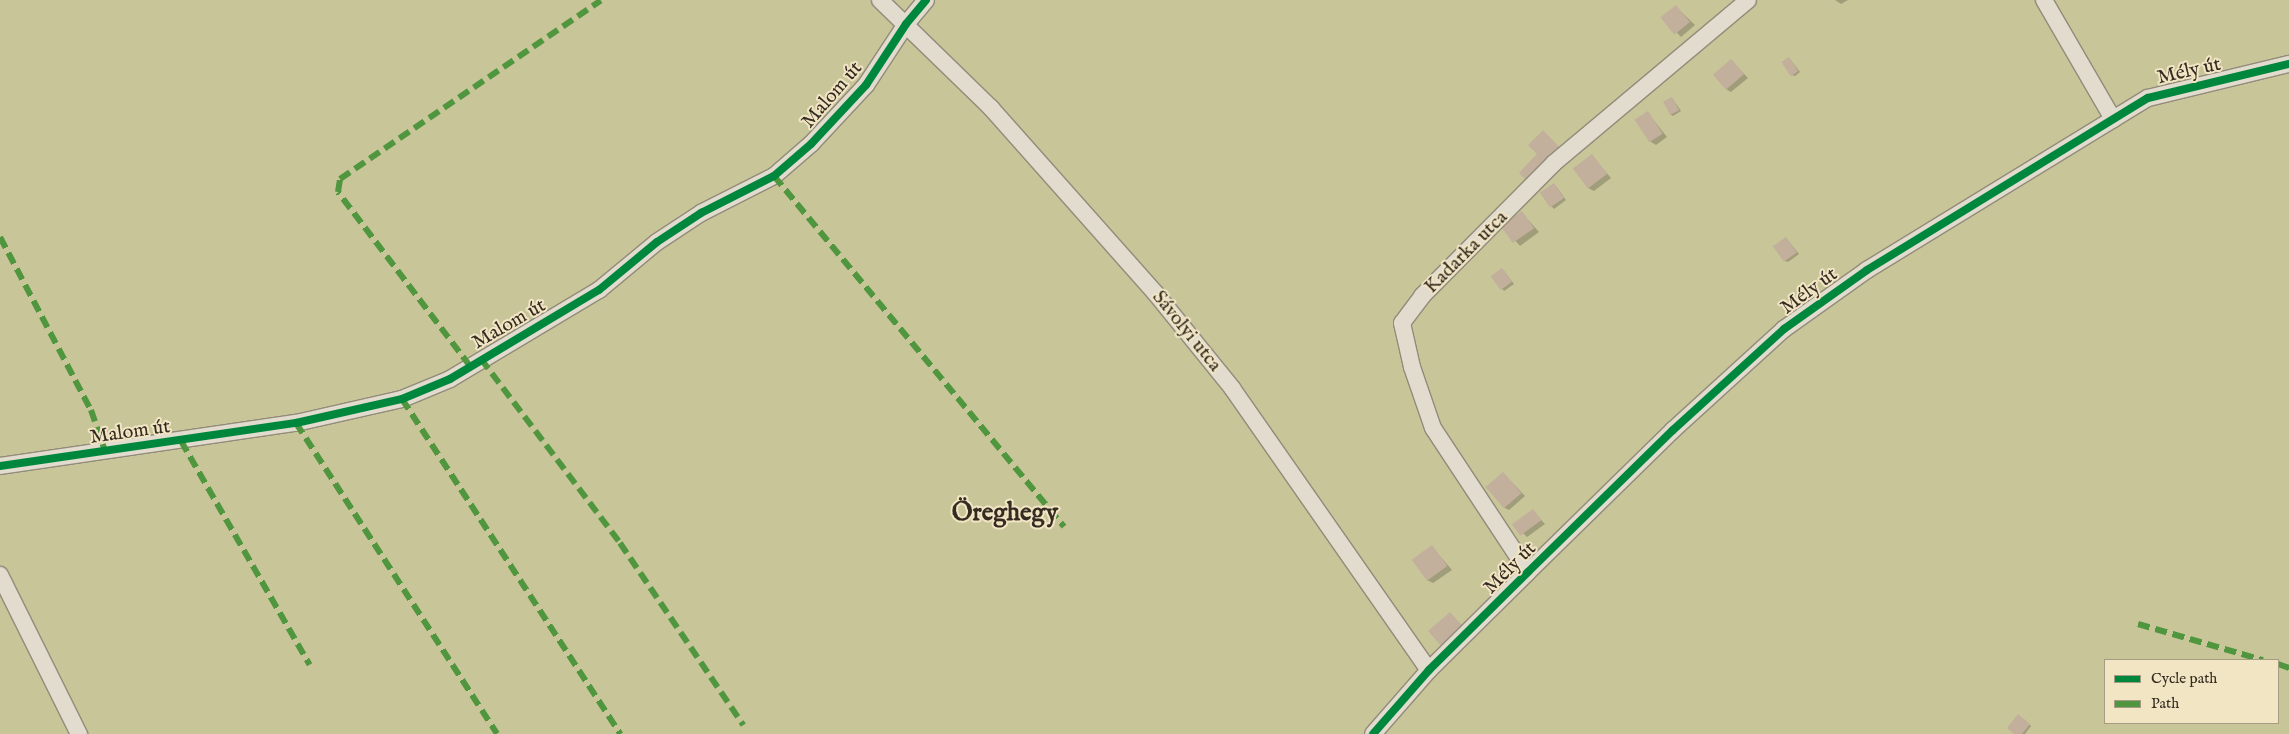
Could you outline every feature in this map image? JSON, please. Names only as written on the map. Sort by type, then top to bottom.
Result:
[{"type":"street","name":"Sávolyi utca","points":[[880,0],[991,108],[1075,200],[1232,388],[1429,670]]},
{"type":"street","name":"Malom út","points":[[0,466],[296,423],[402,399],[450,379],[599,290],[657,242],[701,213],[774,176],[811,144],[866,84],[906,24],[926,0]]},
{"type":"street","name":"Kadarka utca","points":[[1528,572],[1433,428],[1412,368],[1402,323],[1422,296],[1554,163],[1748,0]]},
{"type":"street","points":[[2044,0],[2113,119]]},
{"type":"street","name":"Mély út","points":[[1373,734],[1429,670],[1528,572],[1673,430],[1784,329],[1867,270],[2148,98],[2289,64]]},
{"type":"street","points":[[0,575],[79,734]]},
{"type":"shaded area","points":[[0,0],[2289,0],[2289,734],[0,734]]},
{"type":"building","points":[[1676,5],[1690,22],[1674,35],[1660,18]]},
{"type":"building","points":[[1789,57],[1798,71],[1791,76],[1781,62]]},
{"type":"building","points":[[1731,59],[1744,74],[1726,90],[1713,75]]},
{"type":"building","points":[[1672,97],[1679,110],[1670,115],[1663,102]]},
{"type":"building","points":[[1648,111],[1663,134],[1649,142],[1635,120]]},
{"type":"building","points":[[1543,130],[1561,149],[1528,182],[1519,173],[1537,154],[1528,145]]},
{"type":"building","points":[[1592,154],[1607,174],[1588,188],[1573,168]]},
{"type":"building","points":[[1554,183],[1564,198],[1550,207],[1540,193]]},
{"type":"building","points":[[1522,211],[1534,228],[1513,243],[1501,226]]},
{"type":"building","points":[[1786,237],[1797,253],[1784,262],[1773,246]]},
{"type":"building","points":[[1502,268],[1512,282],[1501,290],[1491,276]]},
{"type":"building","points":[[1503,472],[1521,493],[1504,508],[1486,487]]},
{"type":"building","points":[[1533,509],[1541,520],[1520,536],[1512,524]]},
{"type":"building","points":[[1432,545],[1447,566],[1427,581],[1412,560]]},
{"type":"building","points":[[1450,612],[1463,627],[1441,646],[1428,631]]},
{"type":"building","points":[[2018,714],[2030,724],[2022,734],[2014,734],[2007,728]]},
{"type":"marked path","points":[[470,366],[338,192],[340,179],[601,0]]},
{"type":"marked path","points":[[774,176],[1064,526]]},
{"type":"marked path","points":[[0,237],[91,410],[105,451]]},
{"type":"marked path","points":[[481,359],[620,543],[743,725]]},
{"type":"marked path","points":[[402,399],[620,734]]},
{"type":"marked path","points":[[296,423],[497,734]]},
{"type":"marked path","points":[[181,441],[310,665]]},
{"type":"marked path","points":[[2138,624],[2260,659]]},
{"type":"marked path","points":[[2279,664],[2289,668]]},
{"type":"cycle path","points":[[0,466],[296,423],[402,399],[450,379],[599,290],[657,242],[701,213],[774,176],[811,144],[866,85],[906,24],[926,0]]},
{"type":"cycle path","points":[[1373,734],[1429,670],[1528,572],[1673,430],[1784,329],[1867,270],[2148,98],[2289,64]]},
{"type":"district","name":"Öreghegy","points":[[1005,513]]}]
